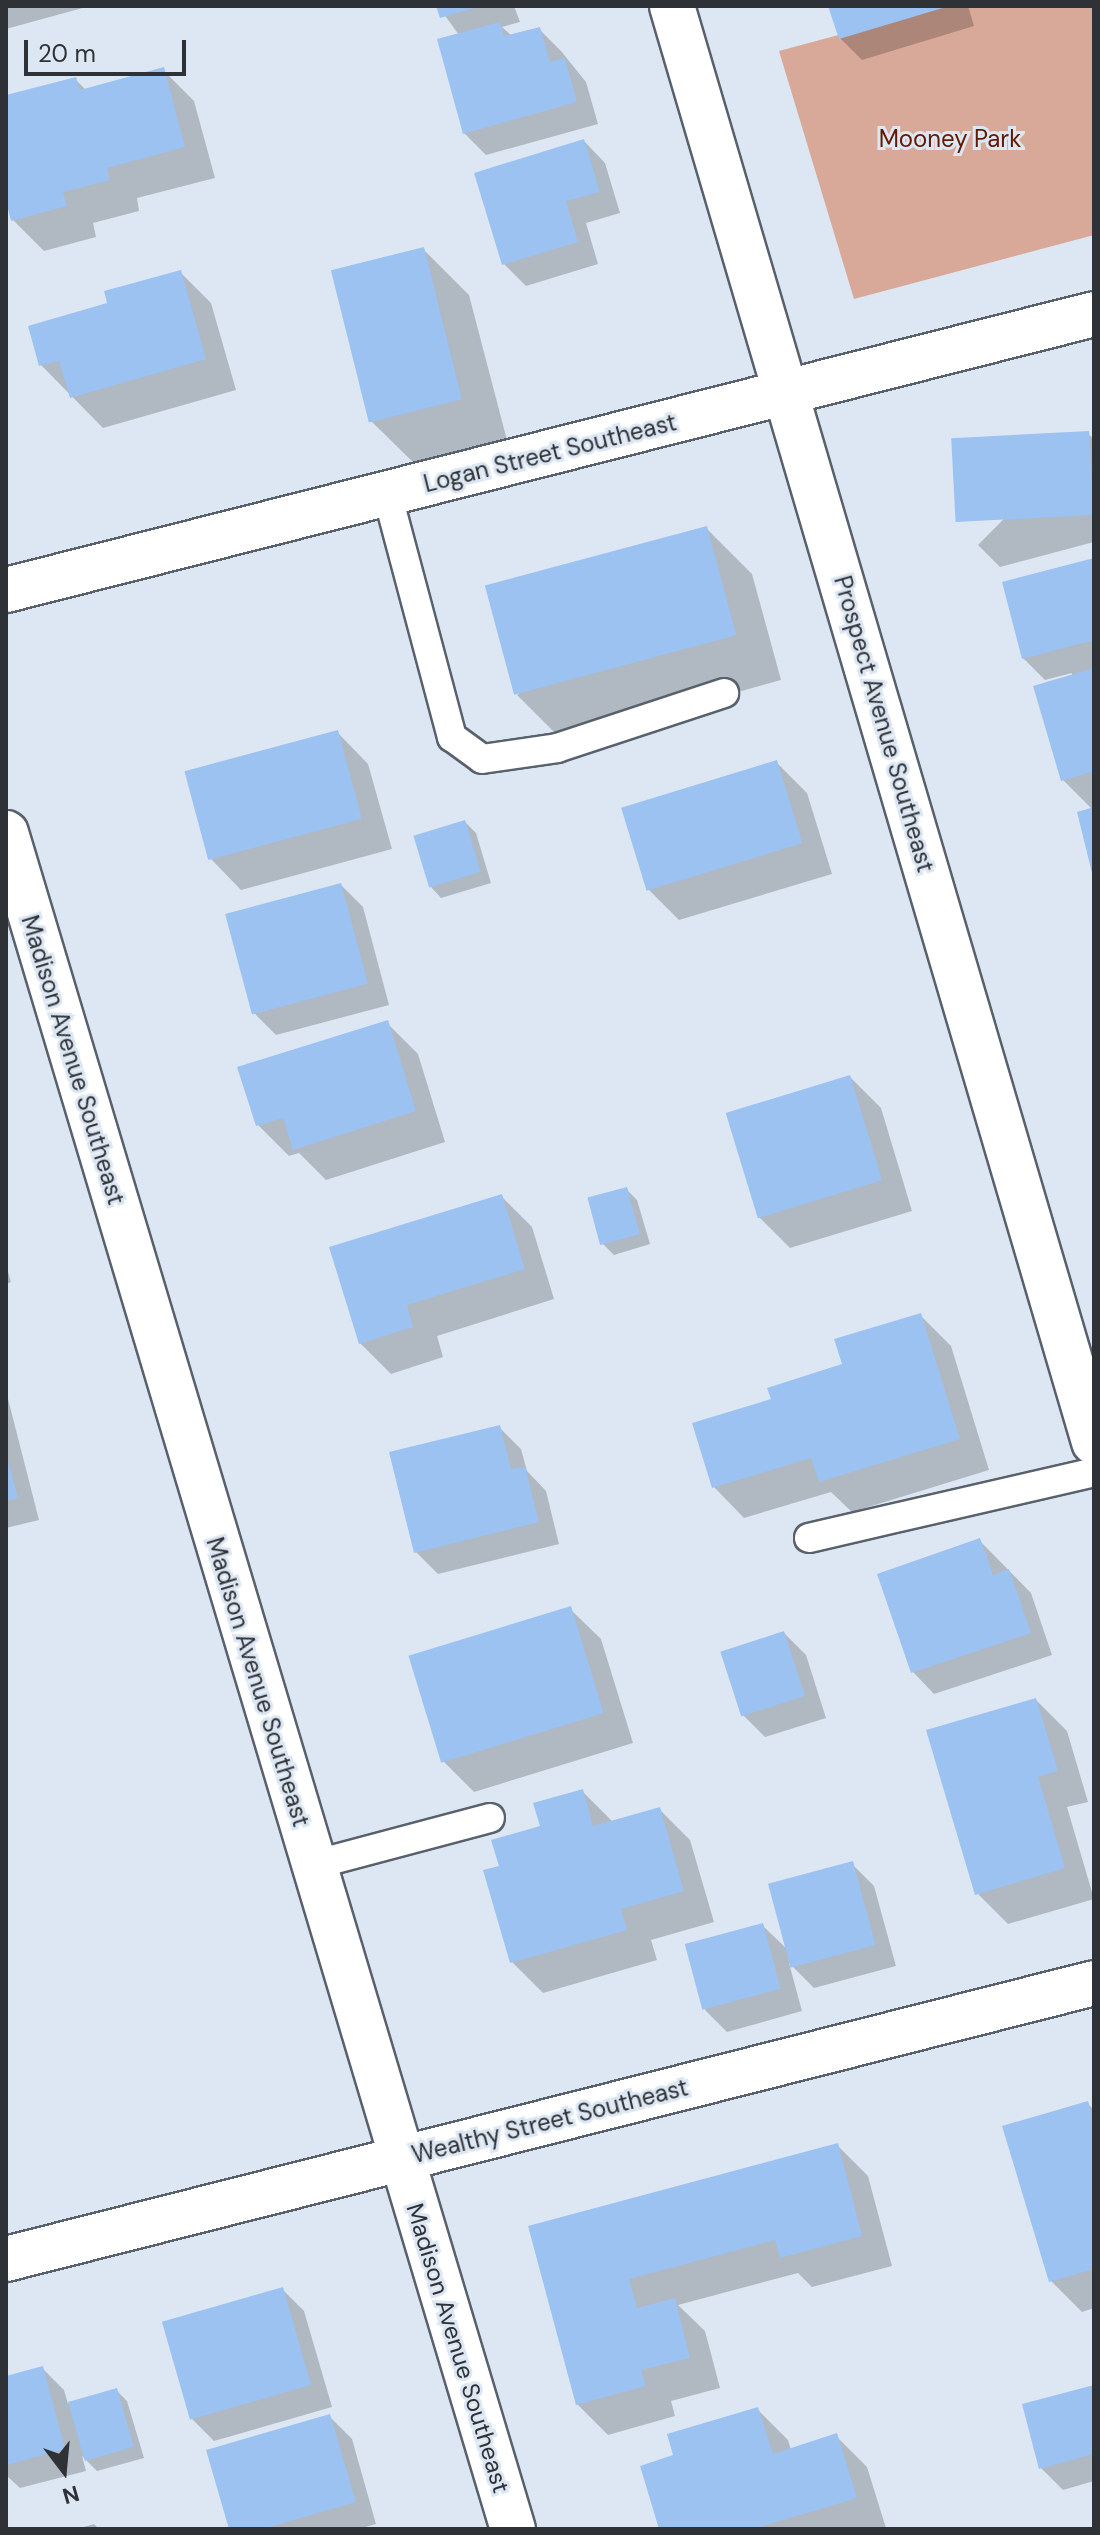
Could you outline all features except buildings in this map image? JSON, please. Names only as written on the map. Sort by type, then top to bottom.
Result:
[{"type":"street","name":"Prospect Avenue Southeast","points":[[672,6],[1094,1442]]},
{"type":"street","name":"Logan Street Southeast","points":[[6,590],[1094,314]]},
{"type":"street","name":"Madison Avenue Southeast","points":[[6,833],[513,2529]]},
{"type":"street","name":"Wealthy Street Southeast","points":[[7,2256],[1094,1983]]},
{"type":"lane","points":[[387,493],[452,737],[482,759],[557,748],[724,693]]},
{"type":"lane","points":[[809,1538],[1094,1472]]},
{"type":"lane","points":[[313,1865],[490,1818]]},
{"type":"green space","name":"Mooney Park","points":[[946,6],[1094,6],[1094,235],[854,299],[779,51]]}]
